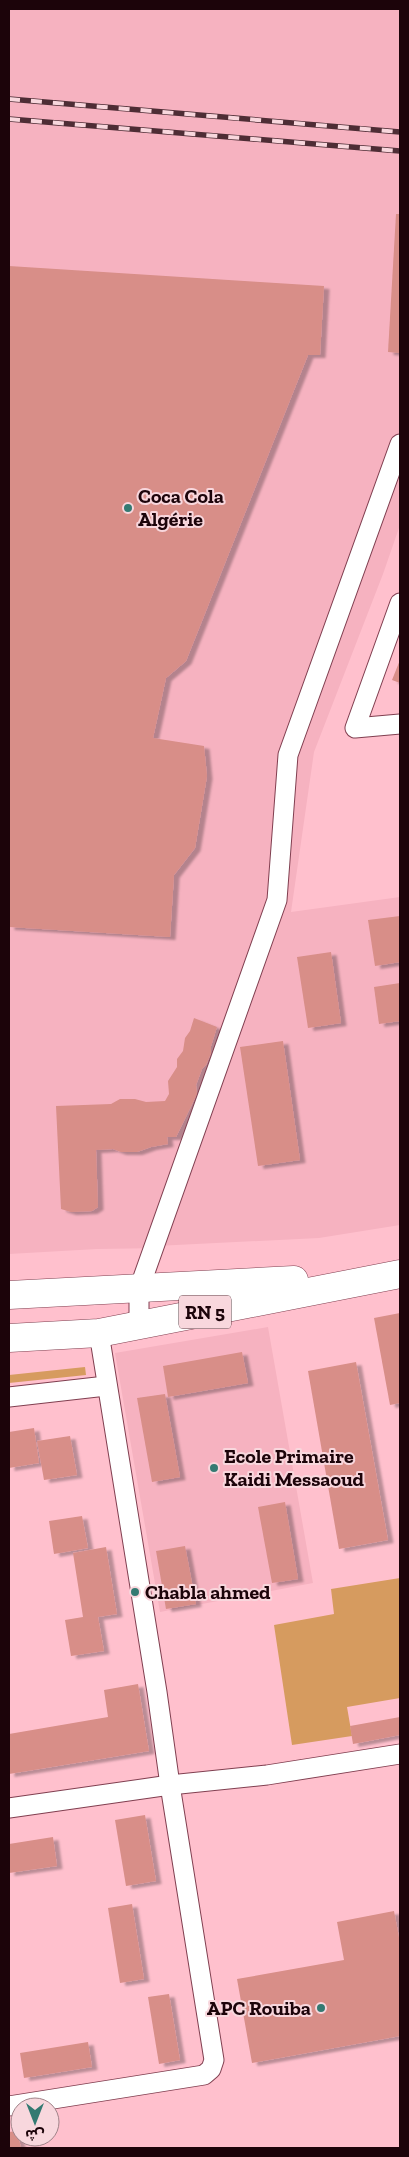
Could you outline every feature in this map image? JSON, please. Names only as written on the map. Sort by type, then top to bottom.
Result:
[{"type":"highway","name":"RN 5","points":[[9,1295],[400,1274]]},
{"type":"highway","name":"RN 5","points":[[9,1338],[99,1333],[400,1274]]},
{"type":"street","points":[[139,1324],[140,1289],[277,900],[288,755],[400,444]]},
{"type":"street","points":[[400,603],[396,630],[355,728],[400,724]]},
{"type":"street","points":[[9,2106],[204,2074],[212,2069],[214,2060],[99,1333]]},
{"type":"street","points":[[9,1396],[106,1386]]},
{"type":"street","points":[[9,1808],[170,1785],[267,1775],[400,1754]]},
{"type":"shaded area","points":[[9,9],[400,9],[400,525],[314,752],[291,912],[400,897],[400,1225],[319,1238],[156,1246],[164,1248],[97,1249],[9,1254]]},
{"type":"shaded area","name":"Ecole Primaire Kaidi Messaoud","points":[[268,1327],[313,1583],[160,1612],[115,1353]]},
{"type":"shaded area","points":[[85,1367],[86,1375],[9,1383],[9,1375]]},
{"type":"shaded area","points":[[400,1578],[400,1698],[347,1707],[352,1736],[292,1745],[274,1625],[334,1614],[331,1589]]},
{"type":"building","points":[[396,214],[400,214],[400,353],[388,352]]},
{"type":"building","name":"Coca Cola Algérie","points":[[9,266],[324,286],[320,355],[308,355],[186,661],[166,678],[153,738],[204,746],[207,776],[195,848],[174,875],[170,937],[9,927]]},
{"type":"building","points":[[400,660],[400,683],[392,680]]},
{"type":"building","points":[[400,916],[400,962],[375,966],[368,920]]},
{"type":"building","points":[[331,952],[341,1023],[308,1028],[297,957]]},
{"type":"building","points":[[400,983],[400,1021],[379,1024],[374,987]]},
{"type":"building","points":[[194,1018],[217,1027],[211,1046],[211,1053],[196,1085],[197,1094],[176,1137],[167,1137],[168,1144],[137,1152],[121,1152],[113,1149],[96,1150],[98,1207],[92,1211],[71,1212],[61,1209],[56,1106],[111,1104],[120,1099],[135,1099],[146,1102],[165,1101],[169,1094],[168,1081],[177,1067],[177,1059],[183,1051],[185,1038],[190,1031]]},
{"type":"building","points":[[283,1041],[300,1160],[258,1166],[240,1047]]},
{"type":"building","points":[[400,1313],[400,1403],[390,1405],[374,1318]]},
{"type":"building","points":[[242,1352],[248,1383],[168,1397],[163,1366]]},
{"type":"building","points":[[356,1362],[388,1540],[339,1549],[308,1371]]},
{"type":"building","points":[[165,1394],[180,1477],[152,1482],[137,1398]]},
{"type":"building","points":[[34,1428],[39,1463],[9,1468],[9,1432]]},
{"type":"building","points":[[70,1436],[77,1475],[44,1480],[37,1441]]},
{"type":"building","points":[[285,1502],[298,1579],[272,1583],[258,1507]]},
{"type":"building","points":[[82,1516],[88,1548],[54,1554],[49,1521]]},
{"type":"building","points":[[185,1546],[196,1604],[166,1609],[156,1551]]},
{"type":"building","points":[[106,1547],[117,1614],[98,1617],[104,1651],[71,1656],[65,1620],[83,1617],[73,1553]]},
{"type":"building","points":[[138,1684],[149,1751],[9,1774],[9,1734],[108,1717],[104,1690]]},
{"type":"building","points":[[400,1717],[400,1735],[353,1744],[350,1726]]},
{"type":"building","points":[[145,1815],[156,1881],[126,1886],[115,1820]]},
{"type":"building","points":[[53,1837],[57,1866],[9,1873],[9,1844]]},
{"type":"building","points":[[132,1904],[144,1979],[120,1983],[108,1908]]},
{"type":"building","name":"APC Rouiba","points":[[394,1911],[400,1943],[400,2036],[252,2063],[237,1979],[344,1960],[337,1922]]},
{"type":"building","points":[[169,1994],[180,2060],[159,2064],[148,1997]]},
{"type":"building","points":[[88,2042],[92,2067],[24,2078],[20,2053]]},
{"type":"building","points":[[9,2132],[10,2147],[21,2148],[9,2148]]},
{"type":"railway","points":[[9,99],[400,132]]},
{"type":"railway","points":[[9,119],[400,151]]},
{"type":"place","name":"Coca Cola Algérie","points":[[128,508]]},
{"type":"place","name":"Ecole Primaire Kaidi Messaoud","points":[[214,1468]]},
{"type":"place","name":"Chabla ahmed","points":[[135,1592]]},
{"type":"place","name":"APC Rouiba","points":[[321,2008]]}]
